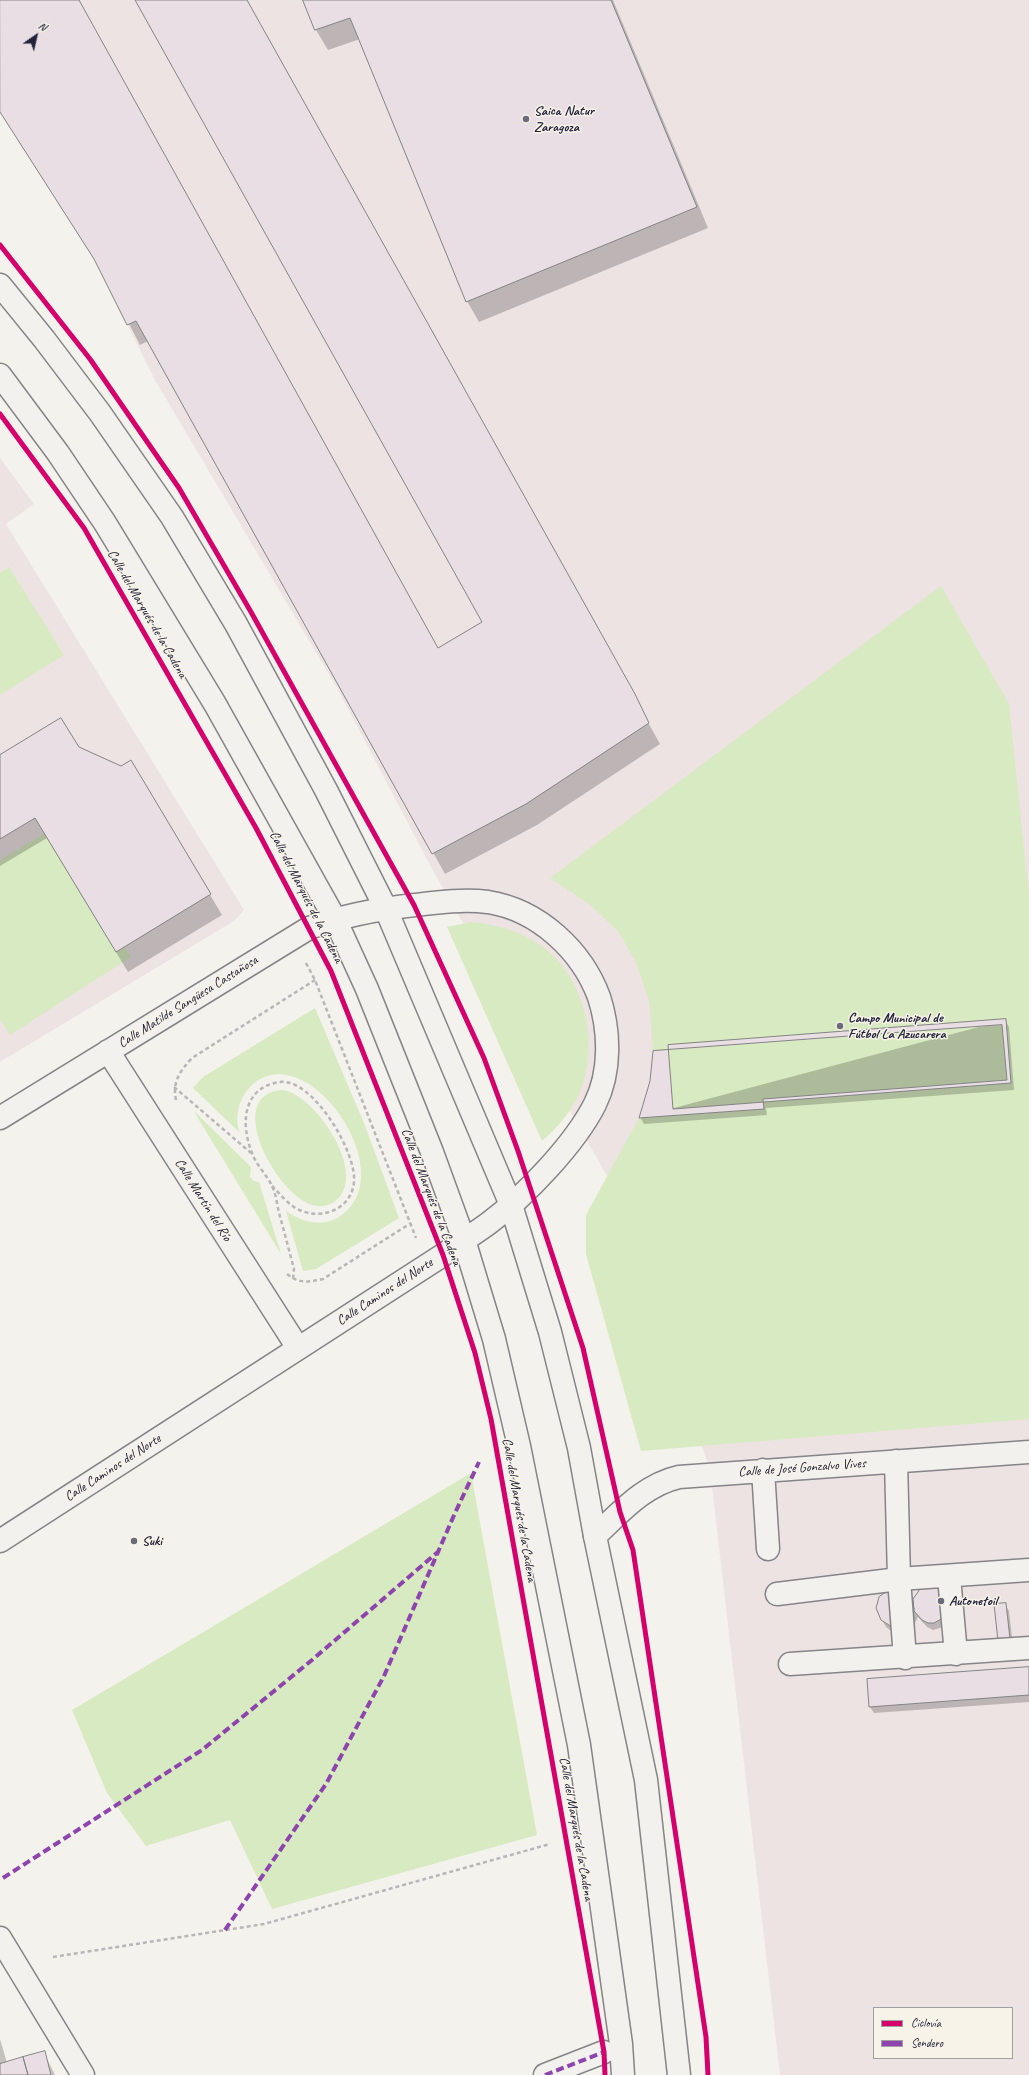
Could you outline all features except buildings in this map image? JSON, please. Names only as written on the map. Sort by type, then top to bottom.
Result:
[{"type":"main road","points":[[0,285],[44,339],[100,413],[172,517],[240,631],[326,790],[385,907],[511,1205],[556,1354],[579,1448],[595,1536],[646,1780],[679,2075]]},
{"type":"main road","name":"Calle del Marqués de la Cadena","points":[[0,375],[58,453],[105,523],[215,704],[335,919],[367,989],[432,1152],[464,1240],[494,1339],[519,1446],[579,1745],[622,2044],[623,2075]]},
{"type":"main road","name":"Calle Caminos del Norte","points":[[0,1541],[464,1240],[511,1205],[561,1153],[578,1131],[595,1103],[607,1061],[607,1043],[602,1006],[595,988],[584,965],[569,947],[541,924],[509,908],[489,902],[466,900],[385,907]]},
{"type":"main road","name":"Calle Matilde Sangüesa Castañosa","points":[[0,1118],[309,928],[335,919],[385,907]]},
{"type":"main road","name":"Calle Martín del Río","points":[[108,1051],[298,1348]]},
{"type":"main road","name":"Calle de José Gonzalvo Vives","points":[[595,1536],[640,1494],[663,1481],[679,1477],[1029,1452]]},
{"type":"main road","points":[[896,1461],[899,1579],[905,1658]]},
{"type":"main road","points":[[763,1470],[768,1549]]},
{"type":"main road","points":[[776,1594],[899,1579],[950,1577],[1029,1570]]},
{"type":"main road","points":[[950,1577],[956,1654]]},
{"type":"main road","points":[[790,1664],[905,1658],[1029,1648]]},
{"type":"main road","points":[[0,1938],[83,2075]]},
{"type":"main road","points":[[545,2075],[604,2052]]},
{"type":"path","points":[[293,937],[315,980],[411,1223],[425,1266]]},
{"type":"path","points":[[179,1105],[175,1099],[174,1087],[179,1072],[192,1058],[315,980]]},
{"type":"path","points":[[282,1082],[298,1086],[315,1100],[337,1127],[350,1154],[354,1182],[349,1198],[336,1211],[321,1215],[302,1211],[289,1203],[272,1186],[252,1153],[246,1128],[247,1106],[255,1093],[268,1084],[282,1082]]},
{"type":"path","points":[[174,1087],[252,1153]]},
{"type":"path","points":[[272,1186],[294,1269],[294,1279]]},
{"type":"path","points":[[284,1271],[294,1279],[308,1283],[323,1279],[411,1223]]},
{"type":"path","points":[[53,1957],[264,1924],[550,1844]]},
{"type":"shaded area","points":[[0,0],[1029,0],[1029,2075],[780,2075],[710,1469],[607,1176],[431,867],[337,688],[155,380],[94,259]]},
{"type":"shaded area","points":[[0,458],[34,504],[6,524],[244,910],[234,921],[0,1062]]},
{"type":"green space","points":[[9,567],[64,655],[0,695],[0,573]]},
{"type":"green space","name":"Campo Municipal de Fútbol La Azucarera","points":[[941,586],[1009,704],[1029,897],[1029,1419],[641,1451],[586,1254],[586,1215],[639,1118],[650,1081],[653,1051],[649,1001],[636,962],[618,931],[589,904],[550,878]]},
{"type":"green space","points":[[52,829],[131,957],[10,1035],[0,1019],[0,860]]},
{"type":"green space","points":[[471,922],[489,924],[516,932],[540,945],[554,956],[566,970],[582,1003],[587,1021],[589,1040],[585,1076],[579,1095],[569,1112],[542,1141],[447,927]]},
{"type":"green space","points":[[315,1008],[364,1123],[399,1218],[316,1269],[303,1271],[286,1211],[299,1219],[306,1221],[321,1223],[328,1222],[342,1215],[358,1195],[361,1169],[354,1141],[339,1114],[319,1092],[296,1078],[272,1075],[250,1087],[243,1097],[238,1108],[237,1120],[239,1132],[193,1088],[203,1077]]},
{"type":"green space","points":[[283,1090],[296,1095],[310,1106],[335,1138],[343,1157],[346,1175],[344,1190],[334,1202],[330,1204],[317,1206],[302,1200],[287,1187],[273,1168],[262,1148],[256,1127],[256,1109],[265,1096]]},
{"type":"green space","points":[[193,1110],[251,1167],[250,1177],[254,1181],[259,1182],[281,1254]]},
{"type":"green space","points":[[471,1473],[537,1835],[272,1909],[230,1820],[146,1846],[107,1793],[72,1710]]},
{"type":"marked path","points":[[225,1930],[326,1784],[384,1676],[455,1513],[479,1462]]},
{"type":"marked path","points":[[3,1878],[202,1750],[312,1660],[439,1551]]},
{"type":"marked path","points":[[545,2075],[604,2052]]},
{"type":"cycle path","points":[[0,245],[90,359],[179,488],[251,612],[414,905],[484,1058],[518,1151],[583,1348],[620,1512],[633,1550],[706,2037],[708,2075]]},
{"type":"cycle path","points":[[0,414],[84,528],[256,828],[331,971],[443,1255],[475,1353],[491,1419],[604,2052],[605,2075]]},
{"type":"place","name":"Saica Natur Zaragoza","points":[[526,119]]},
{"type":"place","name":"Campo Municipal de Fútbol La Azucarera","points":[[840,1026]]},
{"type":"place","name":"Suki","points":[[134,1541]]},
{"type":"place","name":"Autonetoil","points":[[941,1601]]}]
